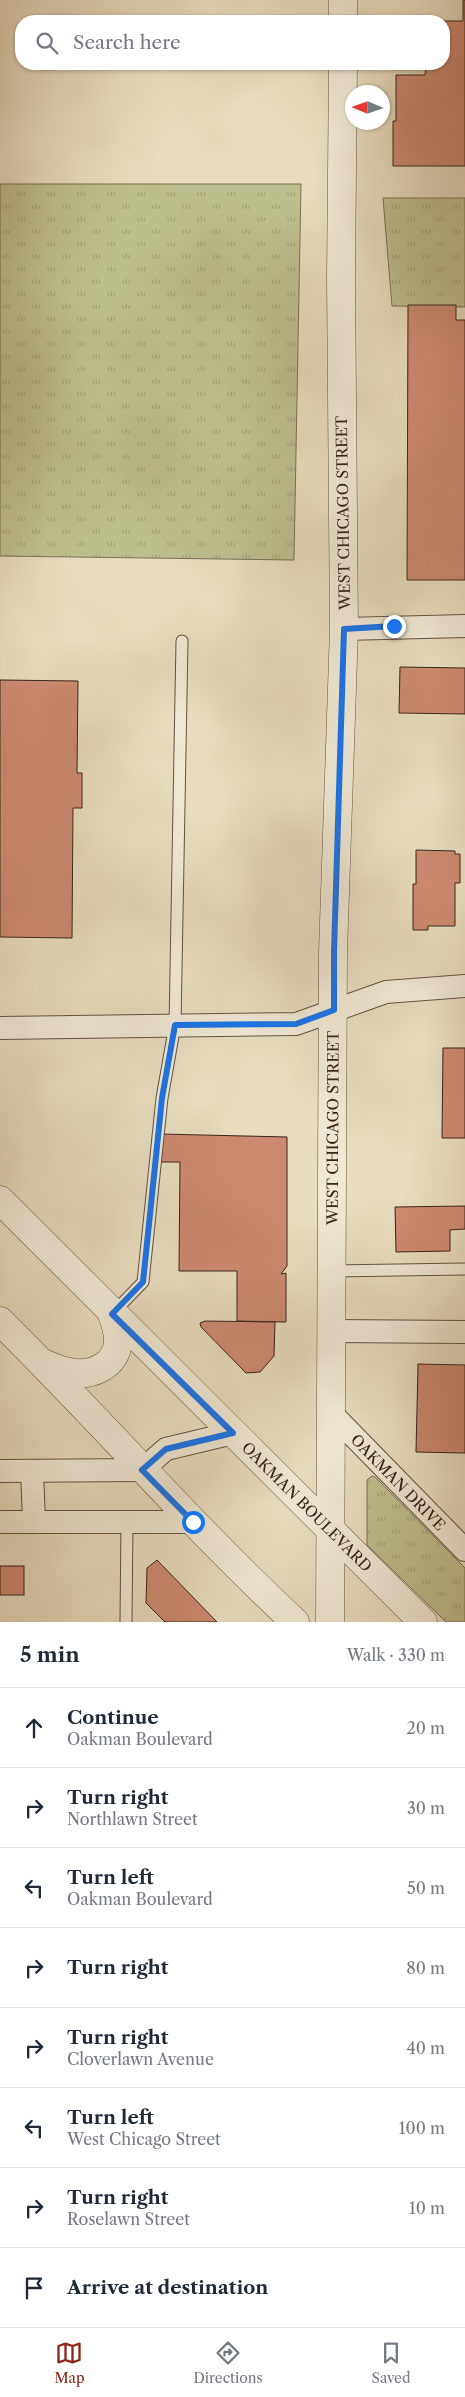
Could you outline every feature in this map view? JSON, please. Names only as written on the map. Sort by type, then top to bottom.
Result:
[{"type":"street","points":[[343,0],[343,15]]},
{"type":"street","name":"WEST CHICAGO STREET","points":[[330,1622],[334,952],[344,629],[341,280],[342,70]]},
{"type":"street","points":[[344,629],[465,626]]},
{"type":"street","points":[[0,1028],[296,1024],[386,992],[465,986]]},
{"type":"street","name":"OAKMAN BOULEVARD","points":[[0,1200],[112,1314],[423,1622]]},
{"type":"street","points":[[42,1362],[68,1372],[83,1374],[106,1365],[115,1355],[118,1342],[112,1314]]},
{"type":"street","points":[[0,1321],[42,1362],[142,1470],[295,1622]]},
{"type":"street","points":[[332,1331],[465,1332]]},
{"type":"street","name":"OAKMAN DRIVE","points":[[332,1414],[465,1550]]},
{"type":"street","points":[[0,1471],[142,1470],[166,1449],[233,1433]]},
{"type":"street","points":[[32,1471],[34,1522]]},
{"type":"street","points":[[0,1522],[193,1522]]},
{"type":"lane","points":[[112,1314],[143,1282],[162,1098],[175,1025],[182,641]]},
{"type":"lane","points":[[331,1271],[465,1269]]},
{"type":"lane","points":[[126,1622],[127,1522]]},
{"type":"green space","points":[[0,184],[301,184],[294,560],[0,556]]},
{"type":"green space","points":[[383,198],[465,198],[465,307],[392,306]]},
{"type":"green space","points":[[372,1476],[465,1568],[465,1622],[446,1622],[367,1545],[367,1480]]},
{"type":"building","points":[[463,0],[465,0],[465,166],[393,166],[393,121],[396,121],[396,75],[425,75],[425,70],[450,70],[450,21],[463,21]]},
{"type":"building","points":[[408,305],[456,305],[456,320],[465,320],[465,580],[407,580]]},
{"type":"building","points":[[400,667],[465,668],[465,714],[399,713]]},
{"type":"building","points":[[0,680],[78,681],[77,773],[82,773],[82,808],[73,808],[72,938],[0,937]]},
{"type":"building","points":[[416,850],[455,851],[455,854],[460,854],[460,883],[455,883],[455,926],[428,926],[428,930],[413,930],[413,884],[416,884]]},
{"type":"building","points":[[443,1048],[465,1048],[465,1138],[442,1138]]},
{"type":"building","points":[[160,1134],[287,1137],[287,1266],[281,1274],[286,1273],[286,1322],[237,1321],[237,1271],[179,1271],[180,1162],[159,1162]]},
{"type":"building","points":[[465,1206],[465,1229],[450,1230],[450,1251],[396,1252],[395,1207]]},
{"type":"building","points":[[205,1321],[275,1322],[274,1356],[260,1372],[246,1373],[201,1327],[200,1323]]},
{"type":"building","points":[[418,1364],[465,1365],[465,1453],[416,1452]]},
{"type":"building","points":[[157,1560],[217,1622],[165,1622],[146,1603],[147,1568]]},
{"type":"building","points":[[0,1566],[24,1566],[24,1595],[0,1595]]},
{"type":"route","points":[[193,1522],[142,1470],[166,1449],[233,1433],[112,1314],[143,1282],[162,1098],[175,1025],[296,1024],[334,1010],[334,952],[344,629],[394,626]]}]
